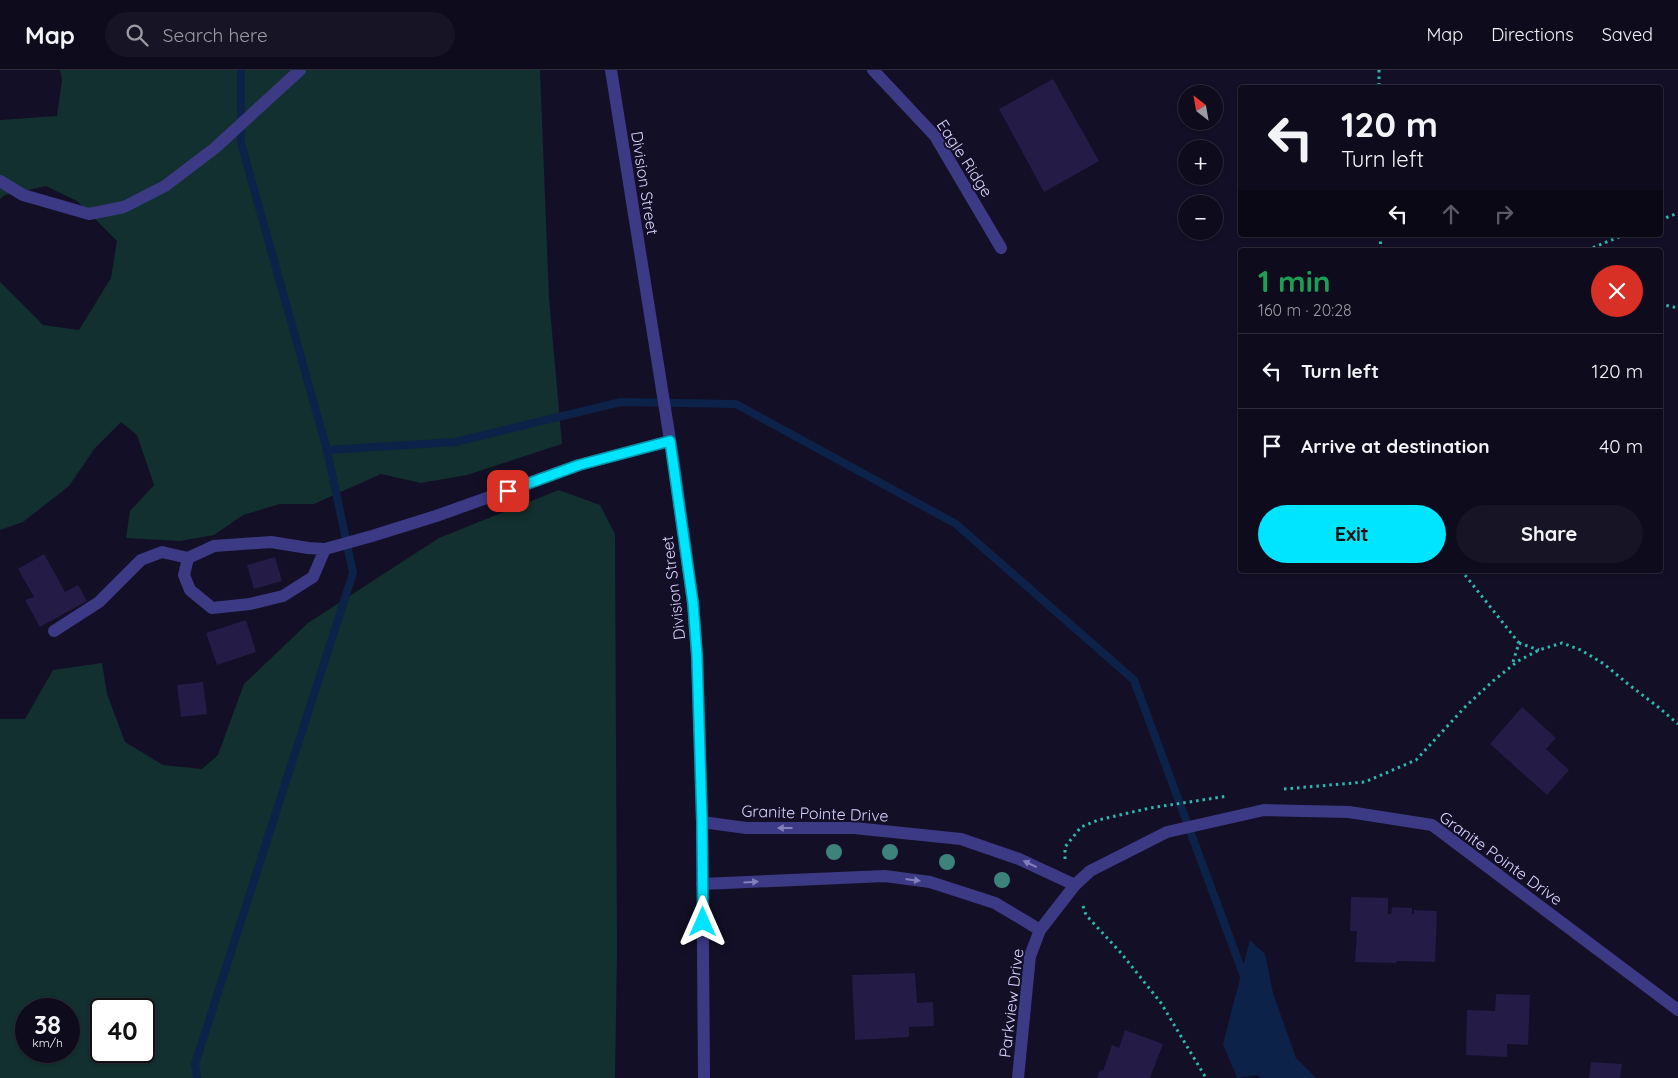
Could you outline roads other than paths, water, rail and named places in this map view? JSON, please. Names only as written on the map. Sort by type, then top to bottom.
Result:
[{"type":"street","points":[[0,181],[23,196],[89,214],[124,206],[165,186],[215,148],[300,70]]},
{"type":"street","name":"Division Street","points":[[611,70],[670,441],[693,603],[697,656],[702,822],[704,1078]]},
{"type":"street","name":"Eagle Ridge","points":[[873,70],[935,136],[1002,248]]},
{"type":"street","points":[[54,631],[99,602],[141,560],[162,552],[188,558],[214,546],[271,542],[325,549],[436,516],[579,465],[670,441]]},
{"type":"street","points":[[188,558],[184,575],[190,590],[212,608],[250,604],[282,596],[313,577],[325,549]]},
{"type":"street","name":"Granite Pointe Drive","points":[[702,822],[746,828],[854,828],[961,840],[1019,859],[1075,885],[1090,872],[1167,832],[1264,810],[1348,812],[1432,825],[1678,1010]]},
{"type":"street","points":[[702,884],[885,876],[930,882],[995,903],[1040,930]]},
{"type":"street","name":"Parkview Drive","points":[[1018,1078],[1030,956],[1040,930],[1075,885]]},
{"type":"water","points":[[1250,940],[1265,954],[1273,993],[1296,1058],[1316,1078],[1262,1078],[1257,1075],[1237,1078],[1223,1044]]},
{"type":"waterway","points":[[197,1078],[195,1064],[353,573],[327,450],[241,143],[241,70]]},
{"type":"waterway","points":[[327,450],[455,442],[621,402],[736,404],[956,524],[1134,680],[1245,979]]}]
